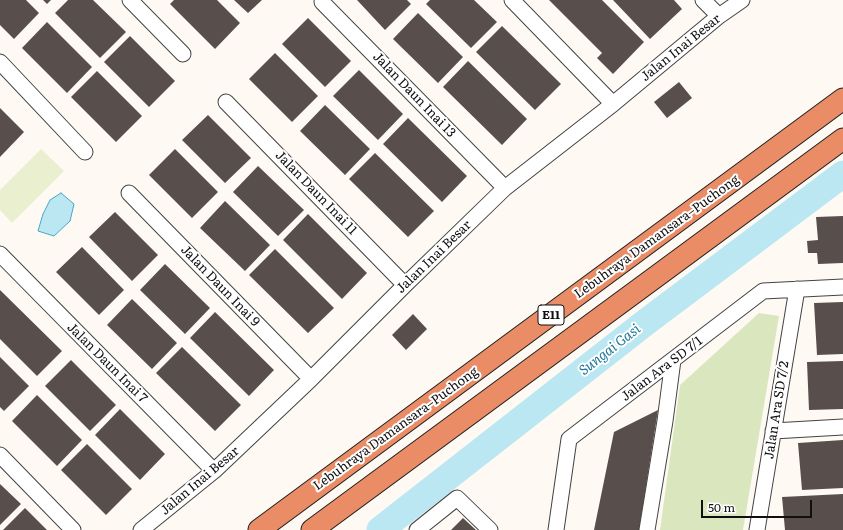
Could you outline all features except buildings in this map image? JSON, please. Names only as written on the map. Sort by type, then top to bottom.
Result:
[{"type":"highway","name":"Lebuhraya Damansara–Puchong","points":[[258,530],[843,99]]},
{"type":"highway","name":"E11","points":[[312,530],[843,139]]},
{"type":"street","points":[[130,0],[183,54]]},
{"type":"street","points":[[512,0],[613,104]]},
{"type":"street","points":[[703,0],[719,16]]},
{"type":"street","name":"Jalan Inai Besar","points":[[141,530],[214,471],[311,379],[505,188],[613,104],[719,16],[742,0]]},
{"type":"street","name":"Jalan Daun Inai 13","points":[[322,2],[505,188]]},
{"type":"street","points":[[0,62],[85,152]]},
{"type":"street","name":"Jalan Daun Inai 11","points":[[226,102],[405,285]]},
{"type":"street","name":"Jalan Daun Inai 9","points":[[129,193],[311,379]]},
{"type":"street","name":"Jalan Daun Inai 7","points":[[0,254],[214,471]]},
{"type":"street","name":"Jalan Ara SD 7/1","points":[[556,530],[569,439],[763,291],[843,287]]},
{"type":"street","name":"Jalan Ara SD 7/2","points":[[757,530],[797,289]]},
{"type":"street","points":[[647,530],[665,421],[673,360]]},
{"type":"street","points":[[773,431],[843,427]]},
{"type":"street","points":[[0,455],[74,530]]},
{"type":"street","points":[[417,530],[457,498],[490,530]]},
{"type":"green space","points":[[41,149],[64,171],[12,223],[0,210],[0,190]]},
{"type":"green space","points":[[759,313],[779,316],[743,530],[660,530],[680,385]]},
{"type":"water","points":[[61,193],[74,204],[70,221],[54,236],[38,231],[43,214],[50,200]]},
{"type":"waterway","name":"Sungai Gasi","points":[[380,530],[646,322],[843,174]]}]
